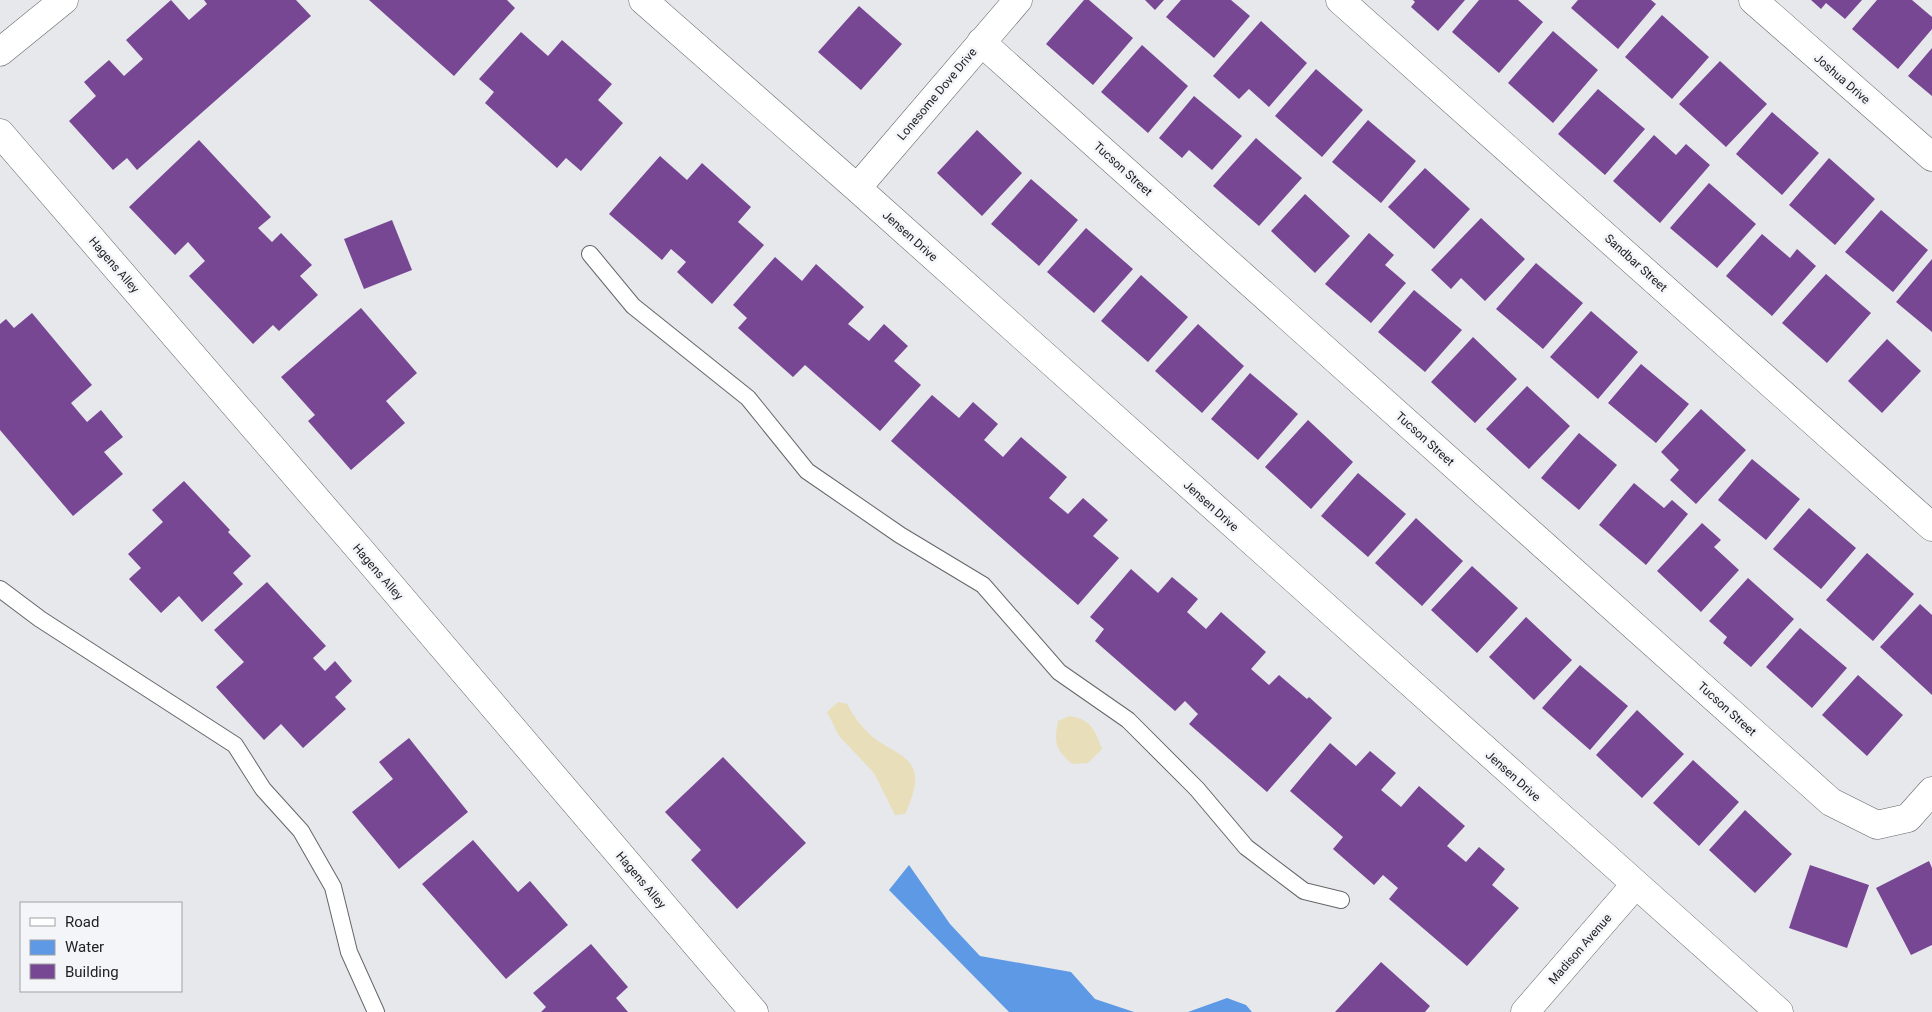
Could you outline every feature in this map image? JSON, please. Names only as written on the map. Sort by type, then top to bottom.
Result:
[{"type":"street","points":[[0,52],[64,0]]},
{"type":"street","name":"Jensen Drive","points":[[643,0],[857,188],[1635,885],[1780,1012]]},
{"type":"street","name":"Lonesome Dove Drive","points":[[857,188],[1018,0]]},
{"type":"street","name":"Sandbar Street","points":[[1340,0],[1932,526]]},
{"type":"street","name":"Joshua Drive","points":[[1753,0],[1932,157]]},
{"type":"street","name":"Tucson Street","points":[[981,42],[1831,802],[1877,825],[1908,818],[1932,790]]},
{"type":"street","name":"Hagens Alley","points":[[0,133],[362,552],[754,1012]]},
{"type":"street","name":"Madison Avenue","points":[[1525,1012],[1635,885]]},
{"type":"lane","points":[[590,254],[633,306],[748,398],[807,471],[900,535],[982,585],[1059,672],[1128,720],[1197,789],[1246,847],[1304,891],[1341,900]]},
{"type":"lane","points":[[0,589],[40,620],[235,745],[263,789],[301,831],[333,887],[349,952],[376,1012]]},
{"type":"sand","points":[[838,702],[847,704],[852,713],[870,734],[910,763],[915,776],[915,786],[905,814],[895,815],[874,773],[839,736],[827,712]]},
{"type":"sand","points":[[1069,716],[1082,720],[1091,726],[1102,749],[1088,763],[1072,764],[1057,746],[1058,721]]},
{"type":"water","points":[[909,865],[950,924],[980,956],[1071,972],[1095,999],[1134,1012],[1009,1012],[889,890]]},
{"type":"water","points":[[1227,998],[1246,1005],[1252,1012],[1188,1012]]},
{"type":"building","points":[[171,0],[189,20],[207,4],[204,0],[296,0],[311,16],[137,170],[127,158],[113,170],[69,121],[96,96],[84,82],[109,60],[124,76],[143,59],[126,40]]},
{"type":"building","points":[[369,0],[507,0],[515,8],[454,76]]},
{"type":"building","points":[[1084,0],[1089,0],[1133,38],[1093,85],[1046,44]]},
{"type":"building","points":[[1145,0],[1164,0],[1155,10]]},
{"type":"building","points":[[1181,0],[1231,0],[1250,16],[1214,58],[1166,17]]},
{"type":"building","points":[[1413,0],[1465,0],[1438,31],[1411,7],[1415,2]]},
{"type":"building","points":[[1479,0],[1518,0],[1543,22],[1499,73],[1452,32]]},
{"type":"building","points":[[1578,0],[1651,0],[1656,4],[1618,49],[1571,8]]},
{"type":"building","points":[[1811,0],[1862,0],[1845,19],[1826,3],[1821,9]]},
{"type":"building","points":[[1877,0],[1912,0],[1932,17],[1932,29],[1898,69],[1852,29]]},
{"type":"building","points":[[859,6],[902,44],[861,90],[818,52]]},
{"type":"building","points":[[1662,15],[1709,57],[1672,99],[1625,57]]},
{"type":"building","points":[[1261,21],[1307,63],[1269,107],[1249,89],[1239,99],[1213,76]]},
{"type":"building","points":[[1553,31],[1598,70],[1553,123],[1508,83]]},
{"type":"building","points":[[521,32],[548,56],[562,40],[612,84],[598,100],[623,123],[581,171],[566,158],[557,168],[485,103],[494,92],[479,79]]},
{"type":"building","points":[[1142,45],[1188,86],[1148,133],[1101,92]]},
{"type":"building","points":[[1932,48],[1932,96],[1908,76]]},
{"type":"building","points":[[1720,61],[1767,104],[1726,147],[1679,104]]},
{"type":"building","points":[[1316,69],[1363,110],[1322,157],[1275,116]]},
{"type":"building","points":[[1598,89],[1645,129],[1605,175],[1558,134]]},
{"type":"building","points":[[1194,96],[1242,136],[1212,170],[1189,150],[1182,158],[1159,138]]},
{"type":"building","points":[[1772,112],[1819,153],[1782,195],[1736,154]]},
{"type":"building","points":[[1368,120],[1416,161],[1381,203],[1332,162]]},
{"type":"building","points":[[977,130],[1022,173],[982,216],[937,173]]},
{"type":"building","points":[[1654,135],[1676,155],[1686,144],[1710,165],[1660,223],[1613,181]]},
{"type":"building","points":[[1256,138],[1302,178],[1259,226],[1213,186]]},
{"type":"building","points":[[199,140],[271,217],[258,228],[272,242],[281,233],[312,265],[300,276],[318,295],[279,331],[273,325],[253,344],[189,276],[205,261],[188,242],[175,255],[129,207]]},
{"type":"building","points":[[660,156],[687,180],[702,163],[751,207],[738,222],[764,245],[712,304],[677,272],[686,262],[671,249],[662,260],[609,214]]},
{"type":"building","points":[[1829,158],[1875,199],[1835,245],[1789,205]]},
{"type":"building","points":[[1425,168],[1470,209],[1434,249],[1388,207]]},
{"type":"building","points":[[1031,179],[1078,220],[1039,266],[991,224]]},
{"type":"building","points":[[1709,183],[1756,224],[1717,268],[1670,228]]},
{"type":"building","points":[[1305,194],[1350,236],[1315,273],[1271,231]]},
{"type":"building","points":[[1881,210],[1928,250],[1893,292],[1845,252]]},
{"type":"building","points":[[1481,218],[1525,259],[1485,301],[1461,278],[1451,289],[1431,270]]},
{"type":"building","points":[[392,220],[412,270],[364,289],[344,239]]},
{"type":"building","points":[[1086,228],[1133,269],[1094,313],[1047,272]]},
{"type":"building","points":[[1369,233],[1394,255],[1385,265],[1406,283],[1371,323],[1325,284]]},
{"type":"building","points":[[1762,234],[1790,258],[1797,249],[1816,266],[1772,316],[1726,276]]},
{"type":"building","points":[[775,257],[802,281],[816,264],[864,307],[848,324],[869,341],[884,324],[908,346],[894,361],[921,385],[880,431],[805,365],[793,377],[738,328],[747,318],[733,305]]},
{"type":"building","points":[[1932,259],[1932,332],[1896,302]]},
{"type":"building","points":[[1536,263],[1583,303],[1543,349],[1496,309]]},
{"type":"building","points":[[1826,274],[1871,313],[1827,363],[1782,323]]},
{"type":"building","points":[[1141,275],[1188,317],[1148,362],[1101,321]]},
{"type":"building","points":[[1414,290],[1462,330],[1425,372],[1378,332]]},
{"type":"building","points":[[361,308],[417,373],[386,401],[405,423],[351,470],[308,421],[315,415],[281,377]]},
{"type":"building","points":[[1591,311],[1638,352],[1598,399],[1550,357]]},
{"type":"building","points":[[32,313],[92,385],[71,403],[87,422],[101,410],[123,437],[104,452],[123,474],[73,516],[0,430],[0,324],[6,319],[14,328]]},
{"type":"building","points":[[1198,324],[1244,366],[1202,413],[1155,371]]},
{"type":"building","points":[[1473,337],[1517,379],[1475,423],[1431,382]]},
{"type":"building","points":[[1887,339],[1921,371],[1882,413],[1848,381]]},
{"type":"building","points":[[1641,364],[1689,404],[1656,443],[1608,403]]},
{"type":"building","points":[[1250,373],[1298,414],[1258,460],[1211,419]]},
{"type":"building","points":[[1527,386],[1570,426],[1529,469],[1486,429]]},
{"type":"building","points":[[932,395],[959,418],[973,402],[998,424],[984,440],[1003,457],[1021,437],[1067,477],[1049,498],[1068,514],[1083,498],[1108,520],[1093,536],[1119,558],[1078,605],[891,441]]},
{"type":"building","points":[[1701,409],[1746,450],[1696,504],[1670,480],[1679,470],[1661,452]]},
{"type":"building","points":[[1308,420],[1353,462],[1311,509],[1265,467]]},
{"type":"building","points":[[1579,433],[1617,465],[1579,510],[1541,478]]},
{"type":"building","points":[[1752,459],[1800,499],[1766,540],[1718,500]]},
{"type":"building","points":[[1358,473],[1406,514],[1368,557],[1321,516]]},
{"type":"building","points":[[184,481],[230,530],[228,532],[251,556],[233,573],[243,584],[202,622],[179,596],[161,613],[129,579],[141,568],[128,554],[163,522],[152,510]]},
{"type":"building","points":[[1634,483],[1664,508],[1672,500],[1688,514],[1646,565],[1599,525]]},
{"type":"building","points":[[1809,508],[1856,548],[1821,589],[1773,549]]},
{"type":"building","points":[[1416,518],[1463,561],[1422,606],[1375,563]]},
{"type":"building","points":[[1702,523],[1721,540],[1714,547],[1739,570],[1701,612],[1657,571]]},
{"type":"building","points":[[1867,553],[1914,594],[1873,641],[1826,600]]},
{"type":"building","points":[[1472,566],[1518,608],[1477,653],[1431,610]]},
{"type":"building","points":[[1131,569],[1158,593],[1172,577],[1198,599],[1187,612],[1206,629],[1221,612],[1266,652],[1251,669],[1269,685],[1279,675],[1307,699],[1309,697],[1332,718],[1267,792],[1189,724],[1198,714],[1185,701],[1175,711],[1095,641],[1104,629],[1090,617]]},
{"type":"building","points":[[1748,578],[1794,619],[1751,667],[1723,643],[1727,637],[1709,621]]},
{"type":"building","points":[[267,582],[326,646],[313,658],[325,671],[335,661],[352,681],[335,697],[346,709],[303,748],[281,724],[264,740],[216,687],[244,662],[214,630]]},
{"type":"building","points":[[1920,604],[1932,615],[1932,695],[1880,647]]},
{"type":"building","points":[[1526,617],[1572,660],[1534,700],[1489,657]]},
{"type":"building","points":[[1800,628],[1847,668],[1812,708],[1766,667]]},
{"type":"building","points":[[1580,665],[1628,706],[1590,750],[1542,708]]},
{"type":"building","points":[[1858,675],[1903,715],[1867,756],[1822,715]]},
{"type":"building","points":[[1637,710],[1684,754],[1642,798],[1596,755]]},
{"type":"building","points":[[409,738],[468,812],[399,869],[352,812],[393,779],[379,762]]},
{"type":"building","points":[[1330,743],[1356,766],[1370,751],[1396,773],[1381,790],[1401,807],[1419,786],[1465,826],[1447,846],[1466,862],[1479,847],[1505,869],[1492,885],[1519,908],[1467,966],[1389,899],[1398,888],[1383,875],[1374,885],[1333,849],[1343,837],[1290,791]]},
{"type":"building","points":[[723,757],[806,843],[737,909],[691,860],[701,850],[665,812]]},
{"type":"building","points":[[1693,760],[1739,802],[1699,846],[1653,803]]},
{"type":"building","points":[[1745,810],[1792,854],[1755,893],[1709,850]]},
{"type":"building","points":[[473,840],[518,892],[530,881],[568,925],[506,979],[422,884]]},
{"type":"building","points":[[1929,861],[1932,868],[1932,945],[1911,955],[1876,888]]},
{"type":"building","points":[[1810,865],[1869,885],[1847,948],[1789,928]]},
{"type":"building","points":[[591,944],[628,987],[616,998],[628,1012],[541,1012],[546,1007],[533,993]]},
{"type":"building","points":[[1381,962],[1430,1006],[1425,1012],[1335,1012]]}]
